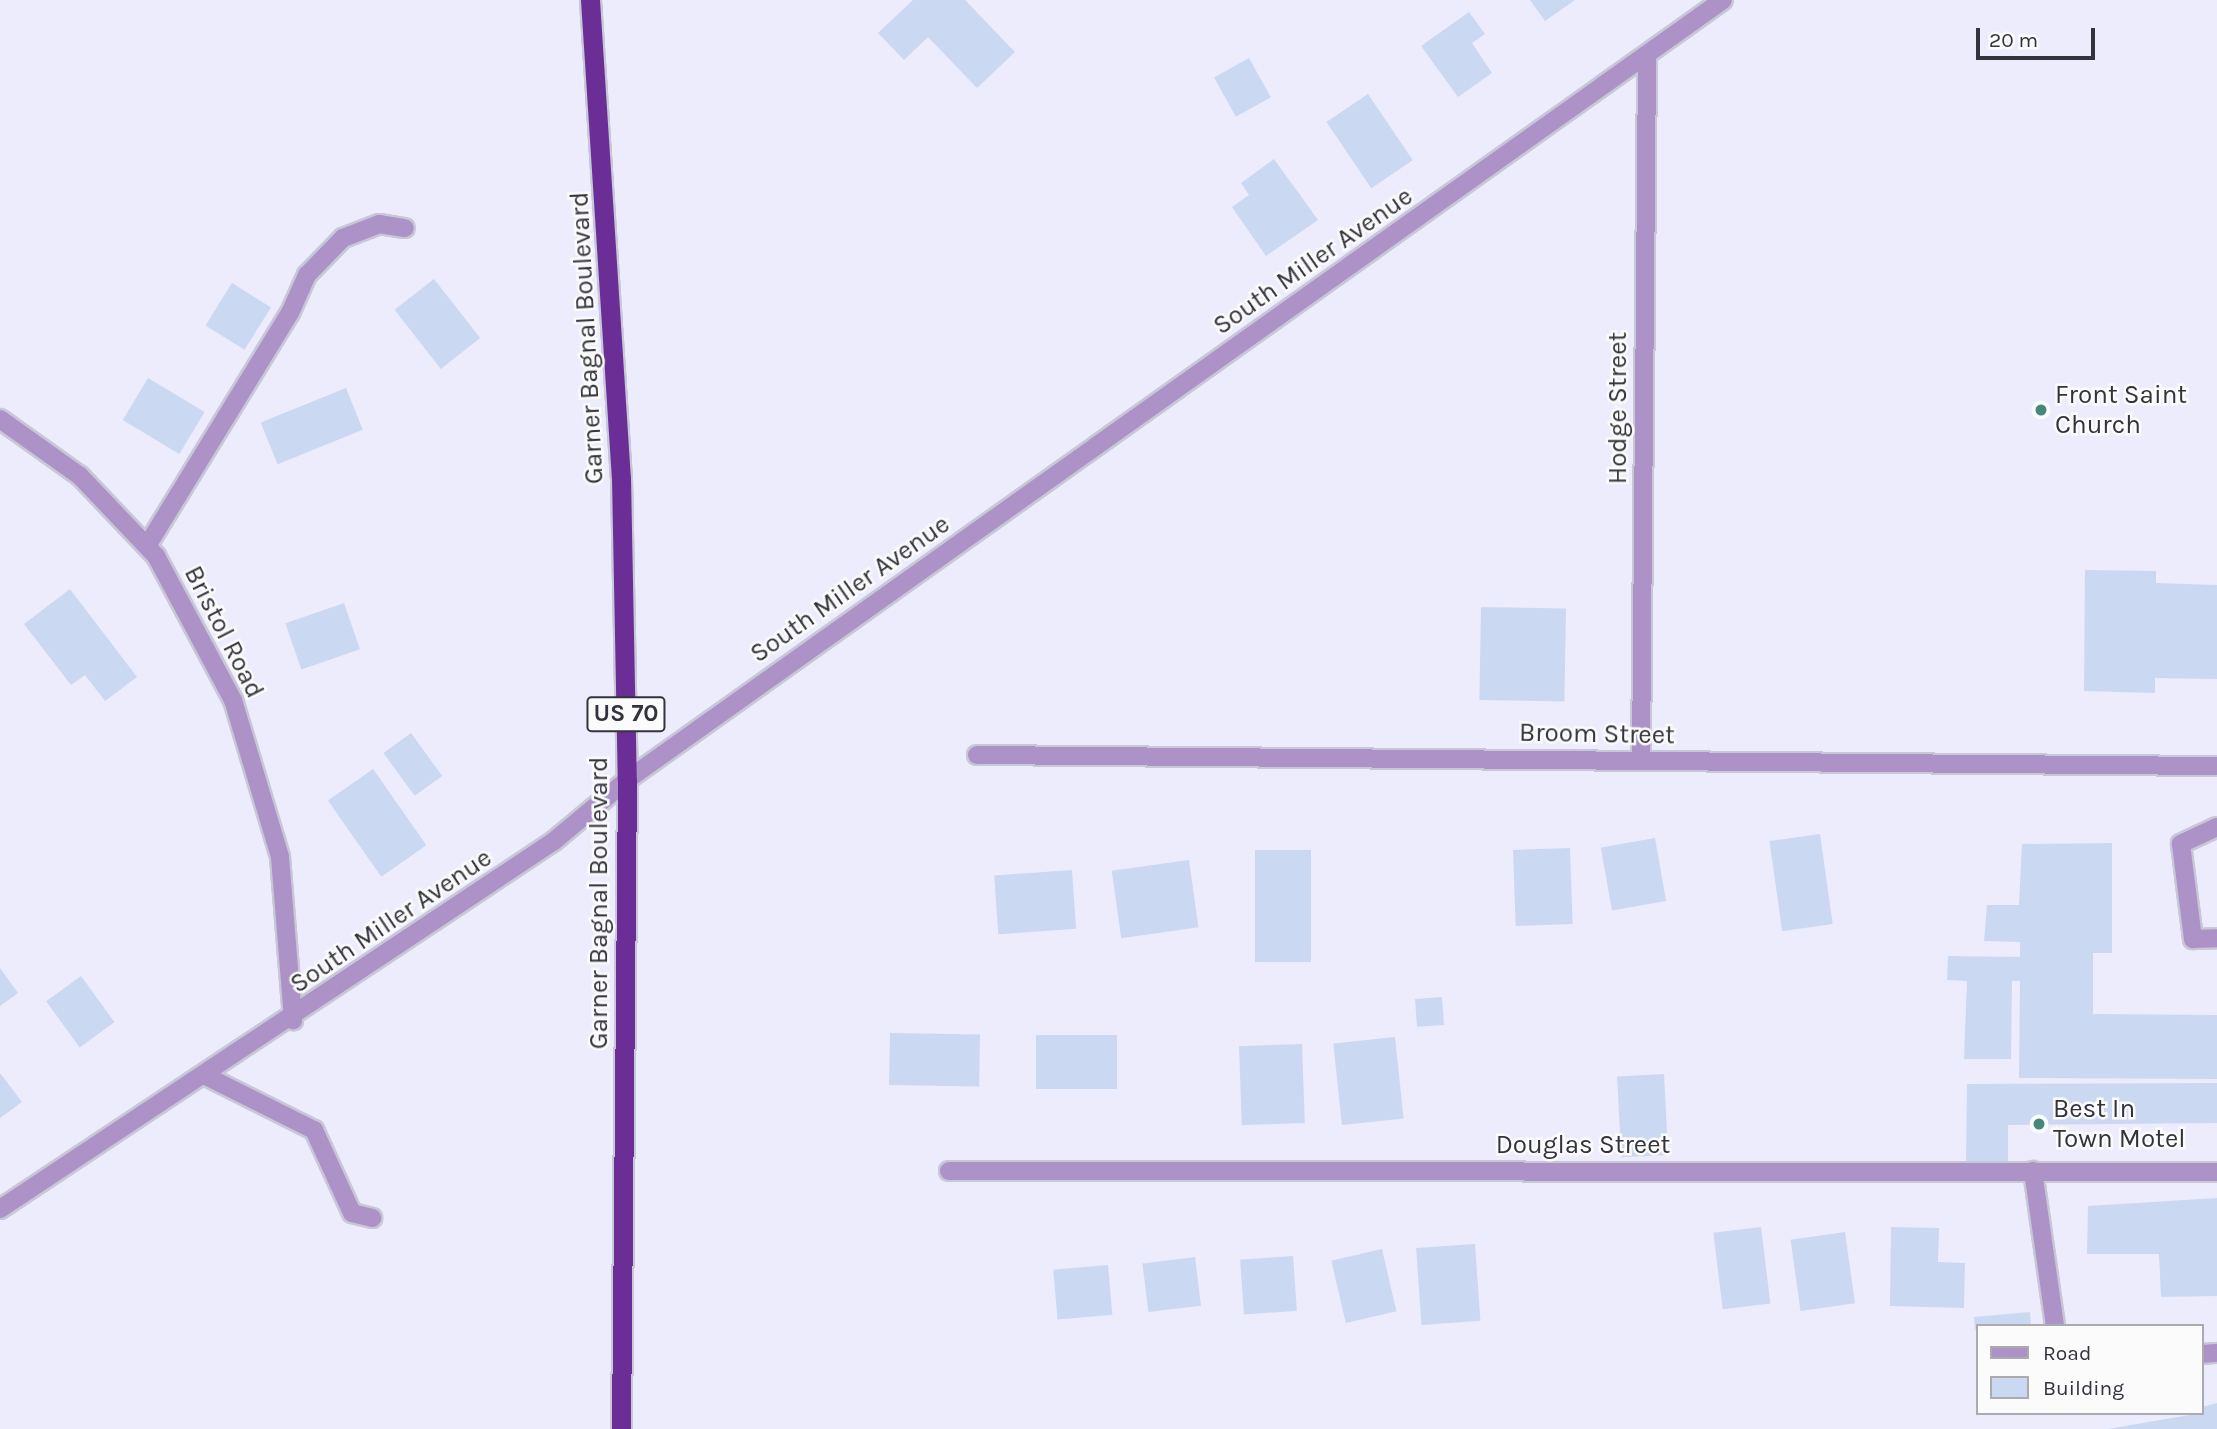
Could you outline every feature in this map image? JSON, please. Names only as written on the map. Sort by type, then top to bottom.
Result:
[{"type":"highway","name":"Garner Bagnal Boulevard","points":[[590,0],[621,478],[627,780],[621,1429]]},
{"type":"street","name":"South Miller Avenue","points":[[0,1209],[293,1020],[554,841],[627,780],[1723,0]]},
{"type":"street","name":"Hodge Street","points":[[1641,761],[1647,55]]},
{"type":"street","points":[[147,546],[290,313],[307,275],[343,238],[379,224],[405,228]]},
{"type":"street","name":"Bristol Road","points":[[0,419],[80,476],[147,546],[233,700],[280,857],[293,1020]]},
{"type":"street","name":"Broom Street","points":[[977,755],[2217,766]]},
{"type":"street","points":[[2217,827],[2181,844],[2193,939],[2217,938]]},
{"type":"street","points":[[206,1076],[314,1130],[352,1213],[372,1217]]},
{"type":"street","name":"Douglas Street","points":[[949,1171],[2217,1172]]},
{"type":"street","points":[[2033,1171],[2055,1324]]},
{"type":"building","points":[[913,0],[965,0],[1015,52],[977,88],[928,37],[904,60],[878,33]]},
{"type":"building","points":[[1530,0],[1575,0],[1545,21]]},
{"type":"building","points":[[1469,12],[1485,34],[1472,43],[1492,73],[1458,97],[1421,46]]},
{"type":"building","points":[[1249,58],[1271,97],[1236,117],[1214,77]]},
{"type":"building","points":[[1368,94],[1413,160],[1371,188],[1327,122]]},
{"type":"building","points":[[1274,159],[1318,220],[1266,256],[1232,207],[1249,195],[1241,183]]},
{"type":"building","points":[[434,279],[480,338],[441,369],[395,310]]},
{"type":"building","points":[[232,283],[271,307],[245,350],[206,325]]},
{"type":"building","points":[[148,378],[205,412],[179,454],[123,420]]},
{"type":"building","points":[[346,388],[363,430],[278,464],[261,422]]},
{"type":"building","points":[[2085,570],[2156,571],[2156,583],[2217,585],[2217,679],[2155,678],[2155,693],[2084,691]]},
{"type":"building","points":[[70,589],[137,677],[105,701],[85,675],[71,685],[24,624]]},
{"type":"building","points":[[344,603],[360,649],[301,670],[285,623]]},
{"type":"building","points":[[1481,607],[1566,608],[1564,701],[1479,700]]},
{"type":"building","points":[[411,733],[442,776],[415,796],[383,753]]},
{"type":"building","points":[[373,769],[426,845],[381,877],[328,801]]},
{"type":"building","points":[[1820,834],[1833,924],[1782,931],[1769,841]]},
{"type":"building","points":[[1655,838],[1666,901],[1612,911],[1601,848]]},
{"type":"building","points":[[2112,843],[2112,953],[2093,953],[2093,1014],[2217,1015],[2217,1079],[2019,1078],[2020,981],[2012,981],[2011,1059],[1964,1059],[1967,981],[1947,980],[1948,956],[2020,957],[2020,942],[1984,941],[1987,905],[2019,905],[2022,844]]},
{"type":"building","points":[[1570,848],[1573,924],[1516,926],[1513,850]]},
{"type":"building","points":[[1255,850],[1311,850],[1311,962],[1255,962]]},
{"type":"building","points":[[1189,860],[1198,927],[1121,938],[1112,871]]},
{"type":"building","points":[[1072,870],[1076,929],[998,934],[994,875]]},
{"type":"building","points":[[0,968],[18,993],[0,1006]]},
{"type":"building","points":[[81,976],[115,1022],[80,1047],[46,1001]]},
{"type":"building","points":[[1442,997],[1444,1025],[1417,1027],[1415,999]]},
{"type":"building","points":[[890,1033],[980,1035],[979,1087],[889,1085]]},
{"type":"building","points":[[1036,1035],[1117,1035],[1117,1089],[1036,1089]]},
{"type":"building","points":[[1395,1037],[1404,1119],[1342,1125],[1333,1043]]},
{"type":"building","points":[[1302,1044],[1305,1123],[1242,1125],[1239,1046]]},
{"type":"building","points":[[0,1073],[22,1102],[0,1118]]},
{"type":"building","points":[[1664,1074],[1668,1155],[1621,1157],[1617,1076]]},
{"type":"building","name":"Best In Town Motel","points":[[2217,1083],[2217,1123],[2008,1125],[2008,1163],[1966,1164],[1967,1084]]},
{"type":"building","points":[[2217,1198],[2217,1296],[2161,1297],[2159,1254],[2087,1254],[2088,1206]]},
{"type":"building","points":[[1761,1227],[1770,1303],[1723,1309],[1713,1233]]},
{"type":"building","points":[[1891,1227],[1939,1228],[1938,1262],[1965,1263],[1964,1308],[1890,1306]]},
{"type":"building","points":[[1845,1232],[1855,1303],[1801,1311],[1791,1240]]},
{"type":"building","points":[[1475,1244],[1480,1321],[1422,1325],[1416,1248]]},
{"type":"building","points":[[1382,1249],[1396,1311],[1346,1323],[1331,1261]]},
{"type":"building","points":[[1293,1256],[1297,1311],[1244,1315],[1240,1260]]},
{"type":"building","points":[[1195,1257],[1201,1306],[1148,1312],[1142,1263]]},
{"type":"building","points":[[1108,1265],[1112,1315],[1058,1320],[1053,1270]]},
{"type":"building","points":[[2030,1312],[2031,1324],[1976,1324],[1975,1331],[1974,1317]]},
{"type":"building","points":[[2217,1403],[2217,1429],[2108,1429],[2203,1415],[2203,1406]]},
{"type":"place","name":"Front Saint Church","points":[[2041,410]]},
{"type":"place","name":"Best In Town Motel","points":[[2039,1124]]}]
